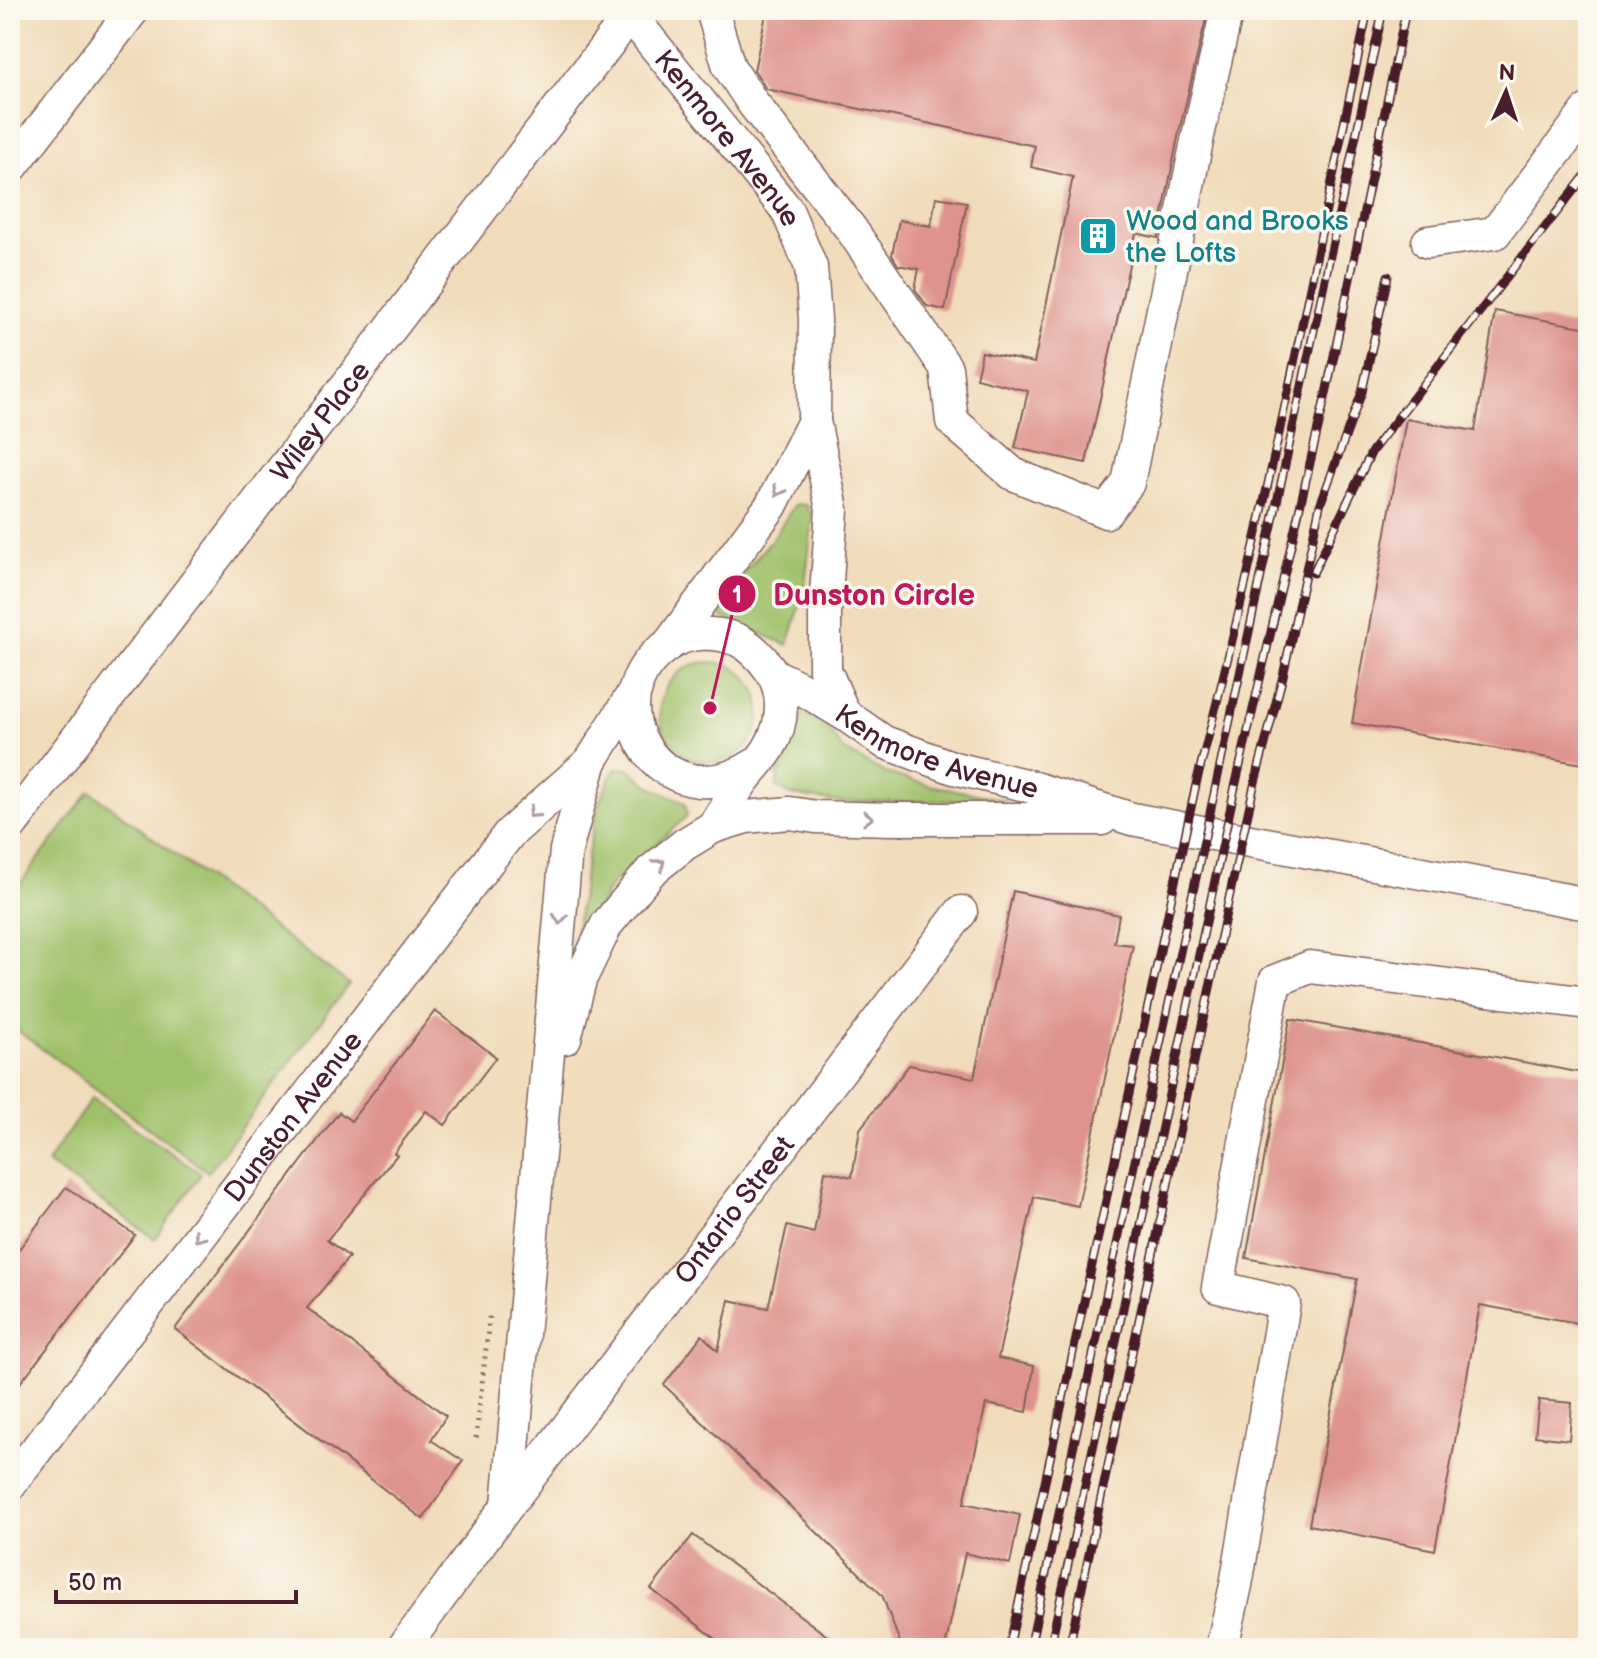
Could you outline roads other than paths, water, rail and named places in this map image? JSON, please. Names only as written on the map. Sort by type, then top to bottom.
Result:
[{"type":"street","points":[[10,169],[133,10]]},
{"type":"street","points":[[712,10],[729,67],[752,102],[851,229],[946,368],[952,421],[1013,474],[1106,512],[1128,483],[1194,151],[1227,10]]},
{"type":"street","name":"Kenmore Avenue","points":[[631,12],[787,210],[811,267],[815,319],[814,421],[832,509],[806,669],[844,714],[884,742],[954,768],[1025,785],[1132,819],[1588,904]]},
{"type":"street","name":"Wiley Place","points":[[10,826],[631,12]]},
{"type":"street","points":[[1428,242],[1495,233],[1588,110]]},
{"type":"street","name":"Kenmore Avenue","points":[[669,644],[771,506],[814,421]]},
{"type":"street","points":[[713,827],[733,794],[768,751],[777,735],[781,696],[806,669],[760,655],[740,641],[717,634],[692,635],[669,644],[653,657],[641,674],[633,715],[638,735],[649,754],[665,769],[684,778],[733,794],[788,813]]},
{"type":"street","points":[[508,1505],[566,850],[591,761],[636,689]]},
{"type":"street","name":"Dunston Avenue","points":[[10,1484],[509,834],[591,761]]},
{"type":"street","points":[[684,778],[722,780],[756,764]]},
{"type":"street","points":[[541,1134],[580,980],[607,924],[651,871],[685,844],[713,827],[746,817],[788,813]]},
{"type":"street","name":"Kenmore Avenue","points":[[788,813],[892,819],[1132,819]]},
{"type":"street","name":"Ontario Street","points":[[403,1648],[508,1505],[961,912]]},
{"type":"street","points":[[1222,1648],[1284,1303],[1218,1287],[1275,981],[1310,967],[1588,1003]]},
{"type":"railway","points":[[1009,1648],[1197,780],[1266,493],[1368,10]]},
{"type":"railway","points":[[1030,1648],[1383,10]]},
{"type":"railway","points":[[1050,1648],[1235,787],[1326,394],[1406,10]]},
{"type":"railway","points":[[1313,573],[1372,451],[1588,172]]},
{"type":"railway","points":[[1069,1648],[1254,786],[1283,676],[1320,505],[1362,392],[1388,276]]},
{"type":"place","name":"Wood and Brooks the Lofts","points":[[1098,236]]},
{"type":"place","name":"Dunston Circle","points":[[710,708]]}]
